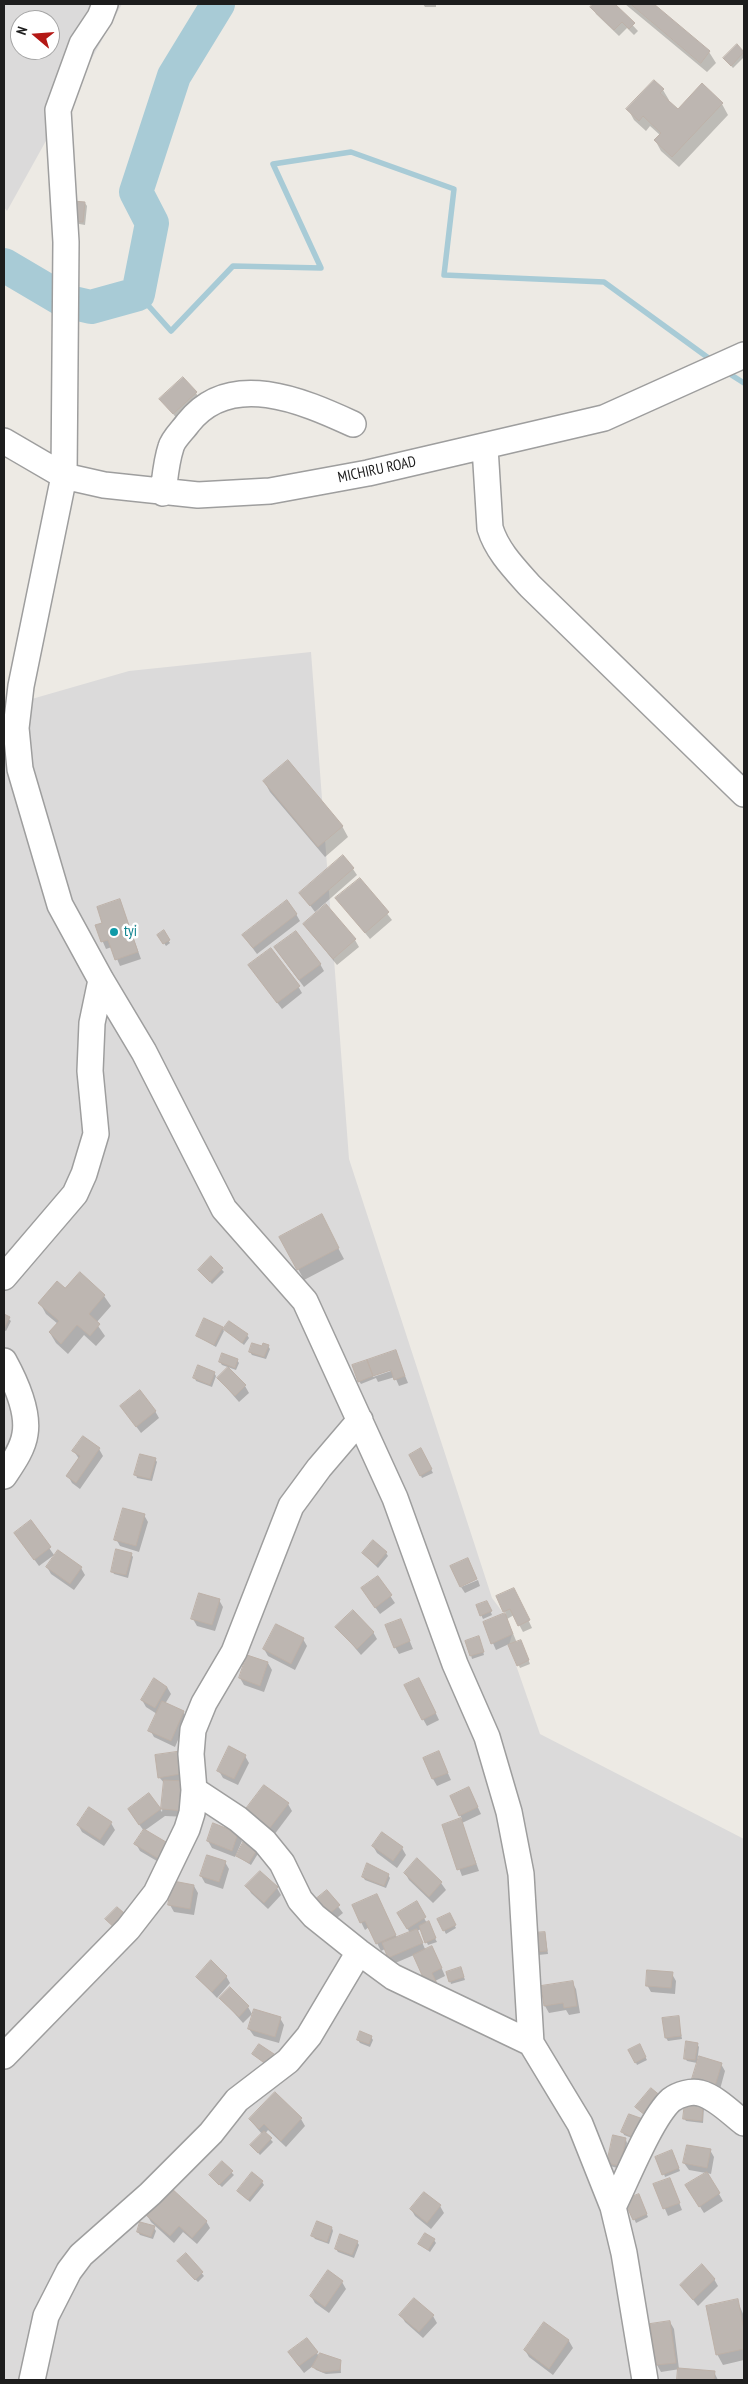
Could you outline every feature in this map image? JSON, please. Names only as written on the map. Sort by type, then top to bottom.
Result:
[{"type":"street","points":[[105,4],[100,17],[82,44],[58,110],[66,242],[64,476],[21,686],[16,728],[20,769],[60,905],[101,980],[144,1052],[224,1209],[305,1301],[395,1498],[455,1664],[487,1737],[509,1812],[521,1874],[531,2043],[580,2124],[613,2208],[624,2253],[646,2380]]},
{"type":"street","name":"MICHIRU ROAD","points":[[4,441],[64,476],[104,485],[163,493],[198,495],[270,490],[368,472],[485,447],[604,418],[744,356]]},
{"type":"street","points":[[163,493],[171,445],[192,418],[212,400],[232,393],[277,396],[313,406],[353,424]]},
{"type":"street","points":[[485,447],[490,528],[494,541],[500,550],[530,586],[744,794]]},
{"type":"street","points":[[4,463],[33,459]]},
{"type":"street","points":[[4,1277],[75,1194],[84,1174],[96,1134],[90,1071],[92,1023],[101,980]]},
{"type":"street","points":[[4,1361],[14,1380],[24,1412],[25,1434],[15,1458],[4,1476]]},
{"type":"street","points":[[4,2056],[128,1929],[156,1893],[187,1830],[192,1813],[194,1790],[191,1754],[193,1730],[204,1703],[234,1652],[291,1506],[319,1468],[360,1420]]},
{"type":"street","points":[[194,1790],[238,1819],[265,1842],[282,1863],[304,1905],[314,1916],[359,1952],[394,1977],[531,2043]]},
{"type":"street","points":[[32,2380],[46,2316],[69,2271],[81,2255],[150,2194],[211,2133],[237,2100],[288,2061],[309,2036],[359,1952]]},
{"type":"street","points":[[613,2208],[657,2118],[672,2100],[686,2093],[701,2093],[717,2102],[744,2123]]},
{"type":"shaded area","points":[[4,4],[122,4],[7,211],[4,207]]},
{"type":"shaded area","points":[[311,652],[349,1159],[492,1598],[504,1614],[512,1635],[509,1645],[540,1734],[744,1839],[744,2380],[4,2380],[4,707],[129,671]]},
{"type":"building","points":[[593,4],[615,4],[635,23],[629,29],[622,22],[614,30],[590,7]]},
{"type":"building","points":[[631,4],[654,4],[710,51],[701,63]]},
{"type":"building","points":[[737,44],[744,52],[731,66],[723,58]]},
{"type":"building","points":[[654,80],[664,89],[660,93],[678,109],[702,83],[723,103],[672,157],[654,140],[661,133],[643,116],[639,121],[626,109]]},
{"type":"building","points":[[73,201],[85,202],[83,222],[71,221]]},
{"type":"building","points":[[183,377],[197,392],[173,414],[159,399]]},
{"type":"building","points":[[288,760],[343,826],[318,847],[263,781]]},
{"type":"building","points":[[343,855],[354,868],[310,906],[299,893]]},
{"type":"building","points":[[360,878],[389,912],[365,933],[335,898]]},
{"type":"building","name":"tyi","points":[[120,899],[138,952],[115,960],[108,940],[101,942],[95,925],[102,923],[97,907]]},
{"type":"building","points":[[287,900],[297,914],[253,948],[242,935]]},
{"type":"building","points":[[326,904],[356,939],[333,959],[303,924]]},
{"type":"building","points":[[164,930],[170,940],[163,944],[157,935]]},
{"type":"building","points":[[296,931],[321,964],[299,980],[274,947]]},
{"type":"building","points":[[271,948],[300,986],[277,1003],[248,965]]},
{"type":"building","points":[[322,1214],[339,1248],[297,1270],[279,1237]]},
{"type":"building","points":[[211,1256],[223,1268],[210,1282],[198,1270]]},
{"type":"building","points":[[80,1272],[105,1295],[89,1314],[100,1324],[90,1336],[77,1325],[61,1344],[49,1332],[59,1321],[38,1303],[57,1281],[65,1288]]},
{"type":"building","points":[[4,1314],[10,1317],[4,1329]]},
{"type":"building","points":[[204,1318],[223,1327],[214,1345],[196,1336]]},
{"type":"building","points":[[229,1321],[248,1334],[242,1343],[223,1329]]},
{"type":"building","points":[[252,1343],[262,1346],[263,1343],[269,1345],[264,1357],[249,1352]]},
{"type":"building","points":[[396,1350],[405,1376],[394,1380],[391,1370],[373,1376],[367,1360]]},
{"type":"building","points":[[222,1353],[238,1359],[235,1368],[219,1362]]},
{"type":"building","points":[[367,1360],[373,1376],[358,1382],[352,1365]]},
{"type":"building","points":[[198,1365],[215,1372],[210,1385],[193,1378]]},
{"type":"building","points":[[228,1367],[246,1385],[235,1396],[217,1378]]},
{"type":"building","points":[[140,1390],[156,1411],[136,1427],[120,1406]]},
{"type":"building","points":[[83,1436],[100,1448],[76,1483],[66,1476],[80,1456],[72,1451]]},
{"type":"building","points":[[421,1448],[432,1469],[420,1476],[409,1455]]},
{"type":"building","points":[[140,1454],[156,1458],[150,1479],[134,1475]]},
{"type":"building","points":[[123,1508],[145,1514],[136,1546],[114,1540]]},
{"type":"building","points":[[31,1520],[51,1547],[34,1560],[14,1533]]},
{"type":"building","points":[[373,1540],[387,1552],[376,1565],[362,1553]]},
{"type":"building","points":[[116,1549],[132,1553],[126,1575],[111,1572]]},
{"type":"building","points":[[58,1550],[82,1567],[70,1584],[46,1567]]},
{"type":"building","points":[[468,1558],[477,1579],[460,1587],[450,1566]]},
{"type":"building","points":[[378,1576],[392,1595],[375,1608],[361,1588]]},
{"type":"building","points":[[514,1588],[530,1620],[518,1626],[510,1609],[503,1612],[496,1596]]},
{"type":"building","points":[[199,1593],[220,1599],[212,1625],[191,1619]]},
{"type":"building","points":[[487,1601],[492,1611],[480,1616],[476,1605]]},
{"type":"building","points":[[353,1610],[374,1632],[357,1649],[335,1627]]},
{"type":"building","points":[[505,1613],[513,1634],[491,1644],[483,1622]]},
{"type":"building","points":[[401,1619],[410,1641],[394,1648],[385,1625]]},
{"type":"building","points":[[276,1624],[304,1638],[291,1664],[263,1649]]},
{"type":"building","points":[[479,1636],[484,1652],[470,1656],[465,1641]]},
{"type":"building","points":[[521,1640],[529,1660],[517,1666],[508,1645]]},
{"type":"building","points":[[247,1655],[268,1662],[260,1686],[239,1678]]},
{"type":"building","points":[[154,1678],[167,1687],[155,1708],[141,1700]]},
{"type":"building","points":[[419,1678],[436,1713],[422,1720],[404,1685]]},
{"type":"building","points":[[162,1701],[184,1711],[171,1741],[148,1731]]},
{"type":"building","points":[[229,1746],[246,1755],[234,1779],[217,1771]]},
{"type":"building","points":[[183,1751],[186,1773],[158,1778],[155,1755]]},
{"type":"building","points":[[439,1751],[448,1773],[432,1779],[423,1758]]},
{"type":"building","points":[[164,1780],[187,1781],[185,1811],[161,1809]]},
{"type":"building","points":[[264,1785],[289,1803],[266,1833],[242,1814]]},
{"type":"building","points":[[469,1787],[478,1807],[459,1816],[450,1796]]},
{"type":"building","points":[[149,1793],[161,1809],[139,1825],[128,1809]]},
{"type":"building","points":[[89,1807],[112,1822],[100,1840],[77,1825]]},
{"type":"building","points":[[461,1818],[476,1864],[457,1870],[442,1825]]},
{"type":"building","points":[[213,1823],[238,1833],[232,1851],[207,1841]]},
{"type":"building","points":[[144,1829],[171,1845],[162,1861],[134,1844]]},
{"type":"building","points":[[382,1832],[403,1847],[393,1861],[372,1846]]},
{"type":"building","points":[[247,1835],[261,1843],[249,1863],[236,1856]]},
{"type":"building","points":[[207,1855],[226,1861],[219,1882],[200,1876]]},
{"type":"building","points":[[417,1858],[442,1882],[429,1897],[404,1873]]},
{"type":"building","points":[[367,1863],[389,1874],[384,1886],[362,1877]]},
{"type":"building","points":[[260,1871],[278,1887],[264,1903],[245,1886]]},
{"type":"building","points":[[173,1881],[194,1885],[190,1909],[168,1905]]},
{"type":"building","points":[[327,1890],[340,1905],[323,1919],[311,1903]]},
{"type":"building","points":[[377,1894],[396,1935],[376,1944],[365,1921],[360,1923],[352,1905]]},
{"type":"building","points":[[417,1901],[426,1917],[407,1929],[397,1913]]},
{"type":"building","points":[[117,1907],[130,1918],[118,1931],[105,1919]]},
{"type":"building","points":[[450,1913],[456,1925],[443,1931],[437,1919]]},
{"type":"building","points":[[429,1921],[436,1938],[425,1943],[419,1926]]},
{"type":"building","points":[[417,1929],[423,1943],[388,1958],[382,1943]]},
{"type":"building","points":[[545,1932],[547,1951],[535,1952],[533,1933]]},
{"type":"building","points":[[432,1946],[442,1968],[432,1973],[440,1990],[431,1995],[413,1955]]},
{"type":"building","points":[[211,1960],[227,1976],[212,1992],[196,1977]]},
{"type":"building","points":[[461,1967],[464,1977],[449,1982],[446,1972]]},
{"type":"building","points":[[647,1970],[673,1972],[671,1988],[646,1986]]},
{"type":"building","points":[[573,1981],[577,2006],[564,2008],[563,2003],[544,2006],[541,1986]]},
{"type":"building","points":[[230,1987],[249,2006],[239,2017],[219,1998]]},
{"type":"building","points":[[254,2009],[281,2017],[275,2037],[248,2029]]},
{"type":"building","points":[[679,2016],[681,2036],[665,2038],[662,2018]]},
{"type":"building","points":[[360,2031],[372,2036],[369,2044],[357,2040]]},
{"type":"building","points":[[686,2041],[698,2043],[695,2060],[684,2059]]},
{"type":"building","points":[[259,2044],[277,2056],[270,2067],[252,2054]]},
{"type":"building","points":[[640,2044],[646,2057],[635,2063],[628,2050]]},
{"type":"building","points":[[699,2056],[722,2063],[715,2086],[692,2079]]},
{"type":"building","points":[[651,2088],[662,2097],[646,2116],[635,2107]]},
{"type":"building","points":[[275,2092],[302,2118],[281,2141],[264,2124],[259,2129],[249,2119]]},
{"type":"building","points":[[685,2102],[703,2104],[702,2121],[683,2119]]},
{"type":"building","points":[[629,2114],[643,2119],[635,2138],[621,2132]]},
{"type":"building","points":[[264,2131],[272,2138],[258,2153],[250,2145]]},
{"type":"building","points":[[613,2135],[626,2138],[620,2166],[607,2163]]},
{"type":"building","points":[[687,2145],[711,2149],[707,2168],[683,2163]]},
{"type":"building","points":[[672,2150],[679,2168],[662,2175],[655,2157]]},
{"type":"building","points":[[222,2161],[233,2171],[219,2185],[209,2175]]},
{"type":"building","points":[[252,2172],[263,2181],[248,2200],[237,2191]]},
{"type":"building","points":[[707,2172],[720,2193],[699,2207],[685,2185]]},
{"type":"building","points":[[670,2178],[680,2203],[663,2209],[653,2184]]},
{"type":"building","points":[[170,2187],[207,2221],[192,2238],[179,2226],[170,2236],[146,2215]]},
{"type":"building","points":[[424,2192],[441,2205],[427,2223],[410,2209]]},
{"type":"building","points":[[639,2194],[647,2214],[633,2220],[624,2200]]},
{"type":"building","points":[[317,2221],[332,2227],[327,2242],[311,2236]]},
{"type":"building","points":[[140,2222],[155,2226],[151,2237],[137,2232]]},
{"type":"building","points":[[425,2233],[435,2239],[428,2250],[418,2244]]},
{"type":"building","points":[[340,2234],[358,2241],[352,2255],[335,2249]]},
{"type":"building","points":[[186,2253],[203,2272],[195,2280],[177,2261]]},
{"type":"building","points":[[702,2264],[715,2279],[693,2300],[680,2285]]},
{"type":"building","points":[[328,2270],[343,2281],[325,2307],[310,2296]]},
{"type":"building","points":[[414,2298],[434,2315],[419,2332],[399,2315]]},
{"type":"building","points":[[738,2299],[744,2330],[744,2349],[716,2355],[706,2306]]},
{"type":"building","points":[[670,2321],[676,2363],[656,2365],[650,2324]]},
{"type":"building","points":[[544,2322],[569,2340],[549,2369],[524,2350]]},
{"type":"building","points":[[307,2338],[318,2352],[299,2366],[288,2352]]},
{"type":"building","points":[[320,2353],[341,2360],[340,2370],[323,2372],[312,2367]]},
{"type":"building","points":[[678,2368],[715,2371],[714,2380],[677,2380]]},
{"type":"waterway","points":[[4,265],[65,301],[91,307],[138,294],[152,223],[136,192],[174,76],[218,4]]},
{"type":"waterway","points":[[138,294],[171,331],[233,266],[321,268],[273,164],[351,152],[454,189],[444,275],[604,282],[714,362]]},
{"type":"waterway","points":[[725,371],[744,383]]},
{"type":"place","name":"tyi","points":[[114,932]]}]
